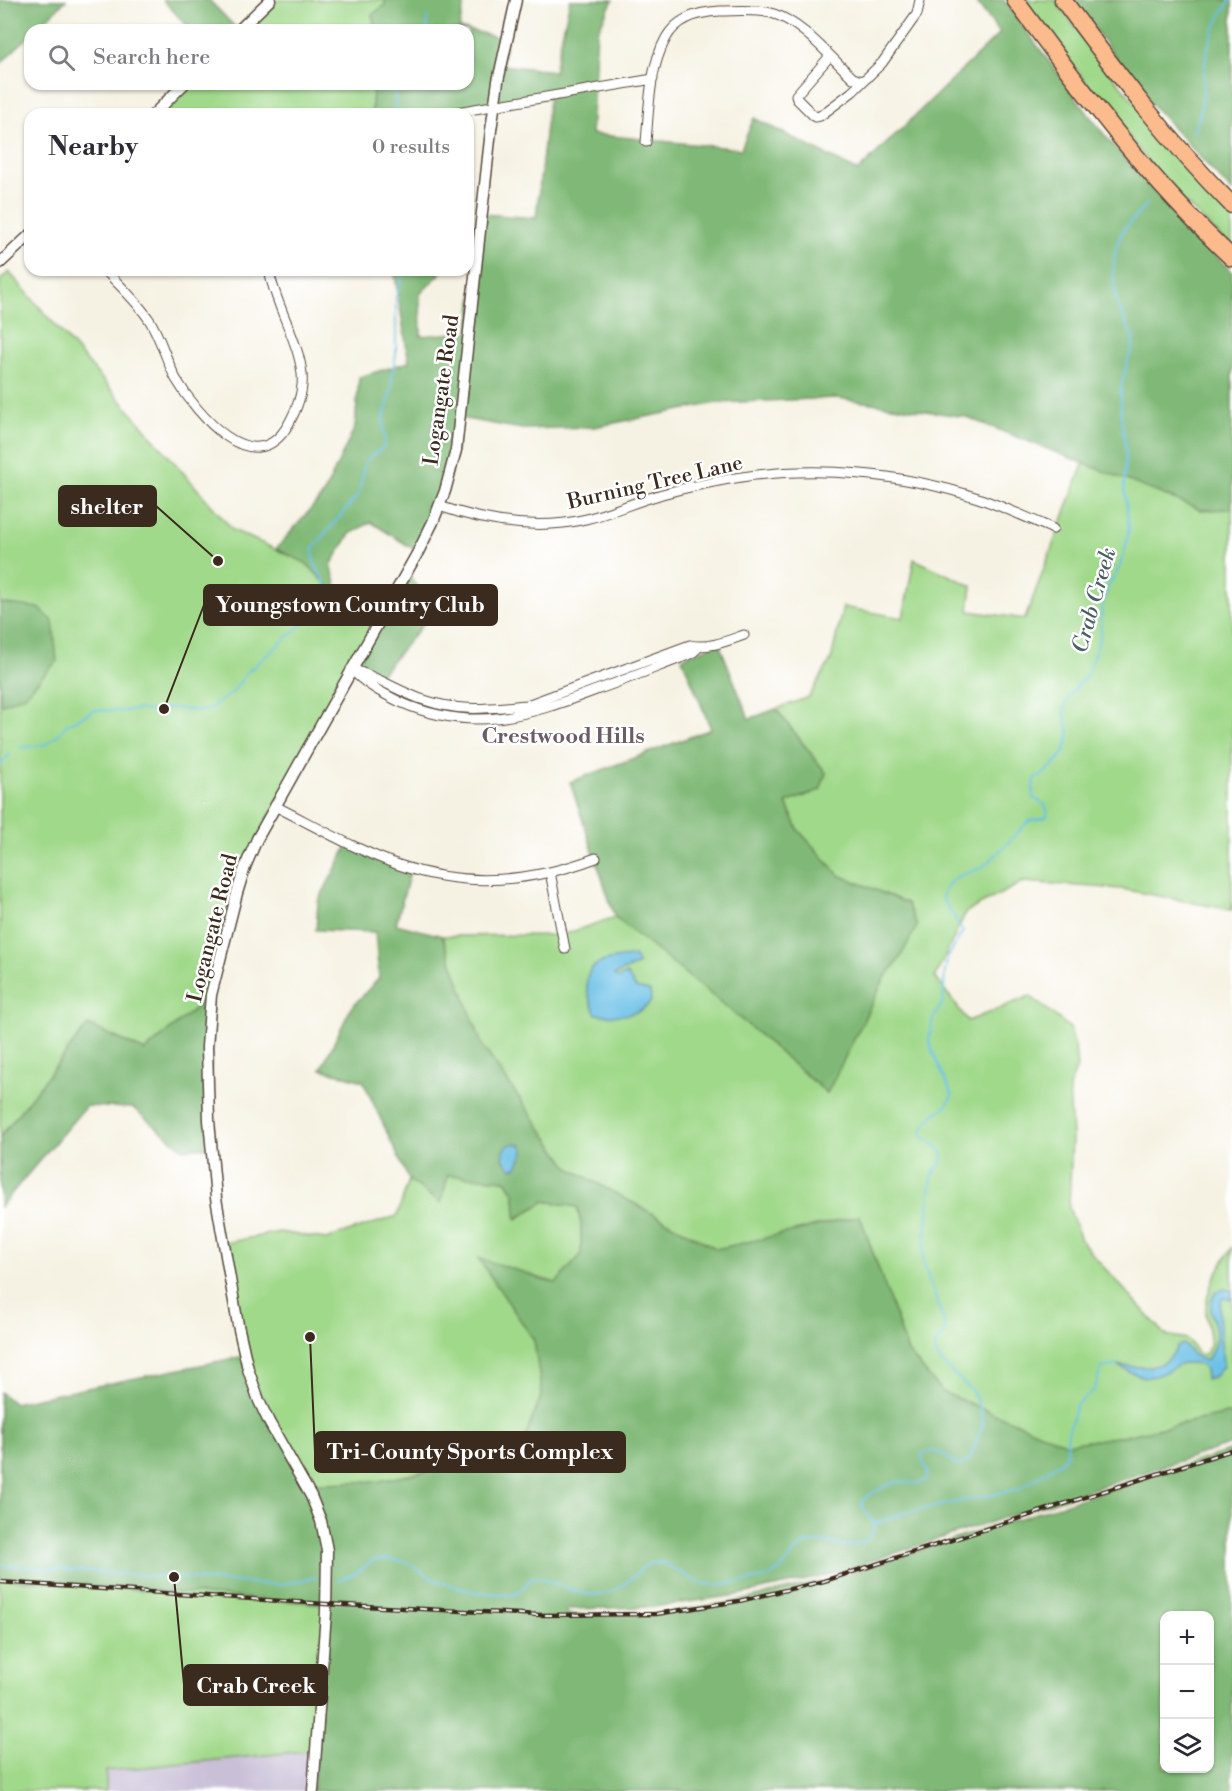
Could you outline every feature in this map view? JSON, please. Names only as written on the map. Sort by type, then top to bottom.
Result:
[{"type":"highway","points":[[1015,0],[1093,106],[1128,148],[1193,221],[1232,258]]},
{"type":"highway","points":[[1063,0],[1132,93],[1232,206]]},
{"type":"street","points":[[245,24],[270,0]]},
{"type":"street","name":"Logangate Road","points":[[313,1791],[326,1613],[327,1550],[321,1521],[311,1496],[259,1401],[248,1369],[238,1325],[216,1198],[209,1120],[207,1047],[211,996],[245,867],[275,806],[418,552],[445,491],[458,435],[494,105],[516,0]]},
{"type":"street","points":[[830,56],[796,95],[797,99],[815,117],[820,116],[852,92],[882,63],[917,14],[920,0]]},
{"type":"street","points":[[646,142],[653,79],[664,42],[671,30],[685,18],[708,11],[754,10],[770,13],[796,26],[853,78],[861,81],[867,78]]},
{"type":"street","points":[[474,109],[653,79]]},
{"type":"street","points":[[160,108],[178,90]]},
{"type":"street","points":[[0,263],[24,240]]},
{"type":"street","points":[[110,276],[144,313],[156,333],[176,378],[187,395],[227,437],[240,446],[251,448],[274,441],[286,429],[299,403],[303,386],[301,367],[270,276]]},
{"type":"street","name":"Burning Tree Lane","points":[[439,506],[497,522],[553,524],[586,519],[657,496],[736,478],[831,472],[884,477],[954,491],[1013,511],[1053,529]]},
{"type":"street","points":[[351,669],[368,674],[438,705],[480,710],[528,709],[562,703],[691,654],[699,647],[726,642],[744,635]]},
{"type":"street","points":[[275,806],[376,856],[424,872],[455,878],[488,880],[532,876],[596,858]]},
{"type":"street","points":[[550,872],[565,950]]},
{"type":"shaded area","points":[[316,1750],[313,1791],[106,1791],[106,1771]]},
{"type":"green space","points":[[0,0],[66,0],[41,24],[24,24],[24,41],[0,64]]},
{"type":"green space","points":[[163,0],[209,0],[232,24],[185,24]]},
{"type":"green space","points":[[270,0],[385,0],[385,5],[372,15],[374,24],[245,24]]},
{"type":"green space","points":[[385,0],[465,0],[460,24],[374,24],[372,15],[385,5]]},
{"type":"green space","points":[[570,0],[613,0],[597,32],[591,134],[741,149],[754,118],[858,171],[1000,33],[975,0],[1004,0],[1118,151],[1198,239],[1232,272],[1232,509],[1202,510],[966,417],[837,398],[717,403],[594,427],[522,429],[460,418],[456,450],[418,552],[371,522],[350,534],[331,565],[340,598],[306,563],[276,549],[323,495],[355,427],[359,377],[409,362],[395,276],[438,276],[420,294],[421,336],[469,332],[482,214],[536,218],[549,97],[474,109],[372,108],[373,90],[474,90],[474,31],[507,39],[502,65],[554,71]]},
{"type":"green space","points":[[1022,0],[1055,0],[1096,56],[1232,216],[1232,248],[1165,183]]},
{"type":"green space","points":[[1073,0],[1232,0],[1232,192],[1147,99]]},
{"type":"green space","points":[[178,90],[373,90],[372,108],[160,108]]},
{"type":"green space","points":[[9,272],[233,530],[306,563],[340,598],[375,626],[257,839],[211,995],[145,1051],[88,1025],[0,1137],[0,280]]},
{"type":"green space","points":[[1084,462],[1201,510],[1232,509],[1232,910],[1122,889],[1023,882],[966,912],[935,977],[968,1021],[1030,996],[1070,1028],[1077,1067],[1069,1087],[1072,1137],[1069,1208],[1081,1240],[1166,1335],[1187,1339],[1198,1354],[1206,1354],[1209,1347],[1210,1336],[1206,1308],[1209,1291],[1232,1248],[1232,1415],[1227,1414],[1124,1436],[1067,1444],[942,1392],[908,1352],[860,1217],[717,1249],[569,1168],[483,1047],[442,936],[562,935],[615,917],[729,1009],[827,1093],[884,979],[900,958],[907,903],[839,875],[799,831],[786,803],[820,790],[826,773],[776,709],[809,697],[831,660],[843,607],[903,618],[914,559],[972,586],[969,611],[1025,619]]},
{"type":"green space","points":[[406,572],[435,610],[378,678],[351,669]]},
{"type":"green space","points":[[0,603],[39,608],[53,621],[57,661],[25,695],[0,705]]},
{"type":"green space","points":[[719,643],[749,719],[776,709],[826,773],[820,790],[786,803],[799,831],[839,875],[907,903],[917,926],[900,958],[884,979],[827,1093],[729,1009],[615,917],[570,782],[711,729],[682,658]]},
{"type":"green space","points":[[349,843],[411,868],[396,924],[442,936],[483,1047],[569,1168],[717,1249],[860,1216],[908,1352],[942,1392],[1067,1444],[1124,1436],[1227,1414],[1232,1415],[1232,1444],[821,1577],[738,1595],[653,1607],[567,1609],[568,1615],[656,1614],[739,1601],[824,1581],[1232,1450],[1232,1791],[313,1791],[325,1604],[0,1579],[0,1392],[13,1403],[244,1356],[248,1369],[305,1484],[380,1481],[520,1451],[542,1394],[534,1340],[478,1258],[556,1283],[581,1255],[581,1223],[577,1207],[545,1201],[516,1219],[515,1194],[506,1180],[448,1175],[441,1203],[409,1180],[363,1081],[321,1069],[351,1008],[379,978],[375,932],[316,930],[318,902]]},
{"type":"green space","points":[[211,995],[211,1147],[183,1149],[133,1108],[86,1106],[0,1207],[0,1137],[88,1025],[145,1051]]},
{"type":"green space","points":[[448,1175],[506,1180],[515,1194],[517,1219],[545,1201],[577,1207],[581,1223],[581,1255],[556,1283],[479,1259],[534,1340],[542,1394],[520,1451],[380,1481],[305,1484],[259,1401],[224,1243],[279,1232],[326,1239],[397,1216],[409,1180],[441,1203]]},
{"type":"green space","points":[[0,1578],[326,1599],[316,1750],[106,1771],[106,1791],[0,1791]]},
{"type":"water","points":[[634,956],[639,964],[614,975],[618,978],[627,974],[636,988],[650,991],[651,1001],[640,1010],[626,1015],[596,1014],[588,993],[589,973],[593,967],[604,961]]},
{"type":"water","points":[[515,1143],[523,1146],[524,1152],[517,1167],[511,1168],[503,1159],[504,1151],[507,1146]]},
{"type":"water","points":[[1225,1289],[1232,1291],[1232,1299],[1223,1298],[1221,1303],[1219,1320],[1223,1366],[1215,1376],[1206,1379],[1205,1369],[1198,1364],[1190,1363],[1147,1377],[1134,1374],[1116,1365],[1143,1367],[1160,1364],[1173,1354],[1177,1346],[1183,1344],[1194,1355],[1207,1360],[1216,1339],[1211,1310],[1212,1299],[1215,1292]]},
{"type":"waterway","name":"Crab Creek","points":[[1193,131],[1202,104],[1209,42],[1230,0]]},
{"type":"waterway","points":[[427,18],[427,24]]},
{"type":"waterway","points":[[396,90],[396,108]]},
{"type":"waterway","name":"Crab Creek","points":[[337,1580],[357,1573],[373,1560],[387,1559],[406,1562],[437,1581],[475,1592],[513,1595],[523,1588],[533,1576],[577,1592],[598,1595],[609,1593],[621,1587],[649,1563],[664,1563],[699,1583],[716,1585],[762,1579],[781,1570],[795,1551],[805,1544],[822,1542],[847,1546],[867,1541],[874,1530],[874,1524],[862,1506],[862,1501],[892,1483],[918,1483],[926,1480],[928,1472],[922,1456],[926,1452],[935,1451],[956,1465],[964,1464],[970,1459],[983,1424],[980,1407],[972,1391],[940,1361],[935,1352],[936,1344],[945,1333],[944,1321],[923,1258],[932,1177],[943,1159],[937,1146],[923,1137],[922,1131],[929,1119],[946,1105],[952,1095],[929,1039],[933,1018],[943,1002],[948,957],[963,931],[942,898],[945,888],[956,877],[981,868],[1029,821],[1047,816],[1046,807],[1033,798],[1035,778],[1040,777],[1063,754],[1069,734],[1064,710],[1069,696],[1087,674],[1100,637],[1102,608],[1108,586],[1118,571],[1129,527],[1124,485],[1126,453],[1121,415],[1121,388],[1133,347],[1133,338],[1116,300],[1113,272],[1116,246],[1124,229],[1147,204]]},
{"type":"waterway","points":[[320,599],[327,587],[315,563],[314,547],[359,494],[365,462],[383,447],[385,442],[383,422],[391,392],[396,356],[396,297],[402,276]]},
{"type":"waterway","points":[[21,748],[47,744],[66,725],[94,710],[149,711],[172,708],[208,710],[233,692],[246,673],[304,623],[314,607]]},
{"type":"waterway","points":[[0,764],[10,754]]},
{"type":"waterway","points":[[874,1524],[903,1513],[1020,1489],[1062,1461],[1067,1453],[1067,1437],[1076,1405],[1095,1389],[1101,1368],[1118,1365]]},
{"type":"waterway","name":"Crab Creek","points":[[0,1565],[279,1585],[316,1577]]},
{"type":"railway","points":[[0,1582],[325,1604],[540,1615],[656,1614],[739,1601],[824,1581],[1232,1450]]},
{"type":"place","name":"shelter","points":[[218,561]]},
{"type":"place","name":"Youngstown Country Club","points":[[164,709]]},
{"type":"place","name":"Tri-County Sports Complex","points":[[310,1337]]},
{"type":"place","name":"Crab Creek","points":[[174,1577]]},
{"type":"district","name":"Crestwood Hills","points":[[563,735]]}]
